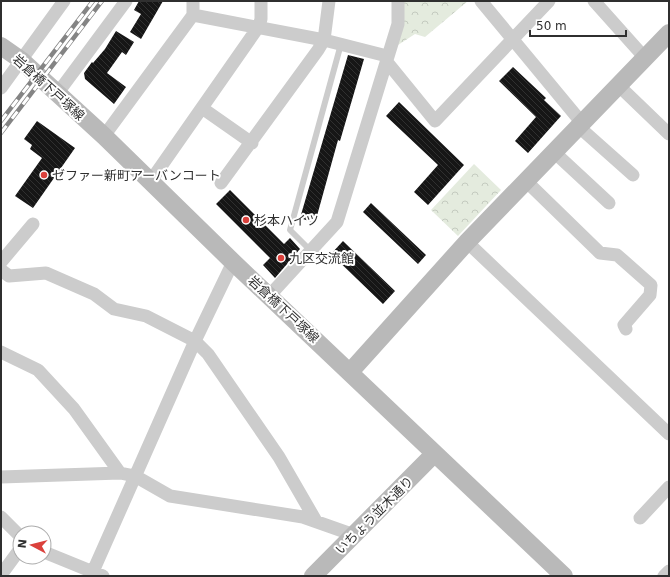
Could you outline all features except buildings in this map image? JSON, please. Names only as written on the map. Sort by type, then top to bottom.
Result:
[{"type":"street","points":[[1,88],[64,1]]},
{"type":"street","points":[[57,94],[126,1]]},
{"type":"street","points":[[104,136],[193,15],[193,1]]},
{"type":"street","points":[[150,182],[259,26],[261,19],[261,1]]},
{"type":"street","points":[[221,183],[252,143],[324,40],[329,1]]},
{"type":"street","points":[[270,295],[337,222],[398,24],[398,1]]},
{"type":"street","points":[[481,1],[580,125],[633,175]]},
{"type":"street","points":[[193,15],[259,26],[324,40],[387,59],[435,121],[514,41],[549,1]]},
{"type":"street","points":[[594,1],[645,58]]},
{"type":"street","points":[[350,372],[467,242],[669,33]]},
{"type":"street","name":"岩倉橋下戸塚線","points":[[1,46],[21,60],[104,136],[233,262],[270,295],[434,454],[564,576]]},
{"type":"street","points":[[618,85],[669,134]]},
{"type":"street","points":[[202,108],[252,143]]},
{"type":"street","points":[[554,152],[609,203]]},
{"type":"street","points":[[526,181],[600,253],[617,255],[652,285],[650,295],[624,325],[626,329]]},
{"type":"street","points":[[1,262],[33,224]]},
{"type":"street","points":[[467,242],[669,434]]},
{"type":"street","points":[[52,555],[95,574],[135,476],[195,341],[233,262]]},
{"type":"street","points":[[1,270],[9,276],[46,273],[94,294],[114,309],[146,316],[195,341],[208,354],[279,457],[316,521]]},
{"type":"street","points":[[1,352],[38,370],[74,408],[120,473]]},
{"type":"street","name":"いちょう並木通り","points":[[313,576],[434,454]]},
{"type":"street","points":[[1,476],[120,473],[135,476],[170,496],[303,517],[354,535]]},
{"type":"street","points":[[640,518],[669,487]]},
{"type":"street","points":[[1,517],[12,528]]},
{"type":"street","points":[[1,575],[12,560]]},
{"type":"street","points":[[664,576],[669,571]]},
{"type":"lane","points":[[310,250],[290,230],[341,44]]},
{"type":"green space","points":[[402,1],[468,1],[425,37],[415,34],[398,45]]},
{"type":"green space","points":[[474,164],[501,190],[458,236],[431,210]]},
{"type":"railway","points":[[1,121],[93,1]]},
{"type":"railway","points":[[1,133],[102,1]]},
{"type":"place","name":"ゼファー新町アーバンコート","points":[[44,175]]},
{"type":"place","name":"杉本ハイツ","points":[[246,220]]},
{"type":"place","name":"九区交流館","points":[[281,258]]}]
